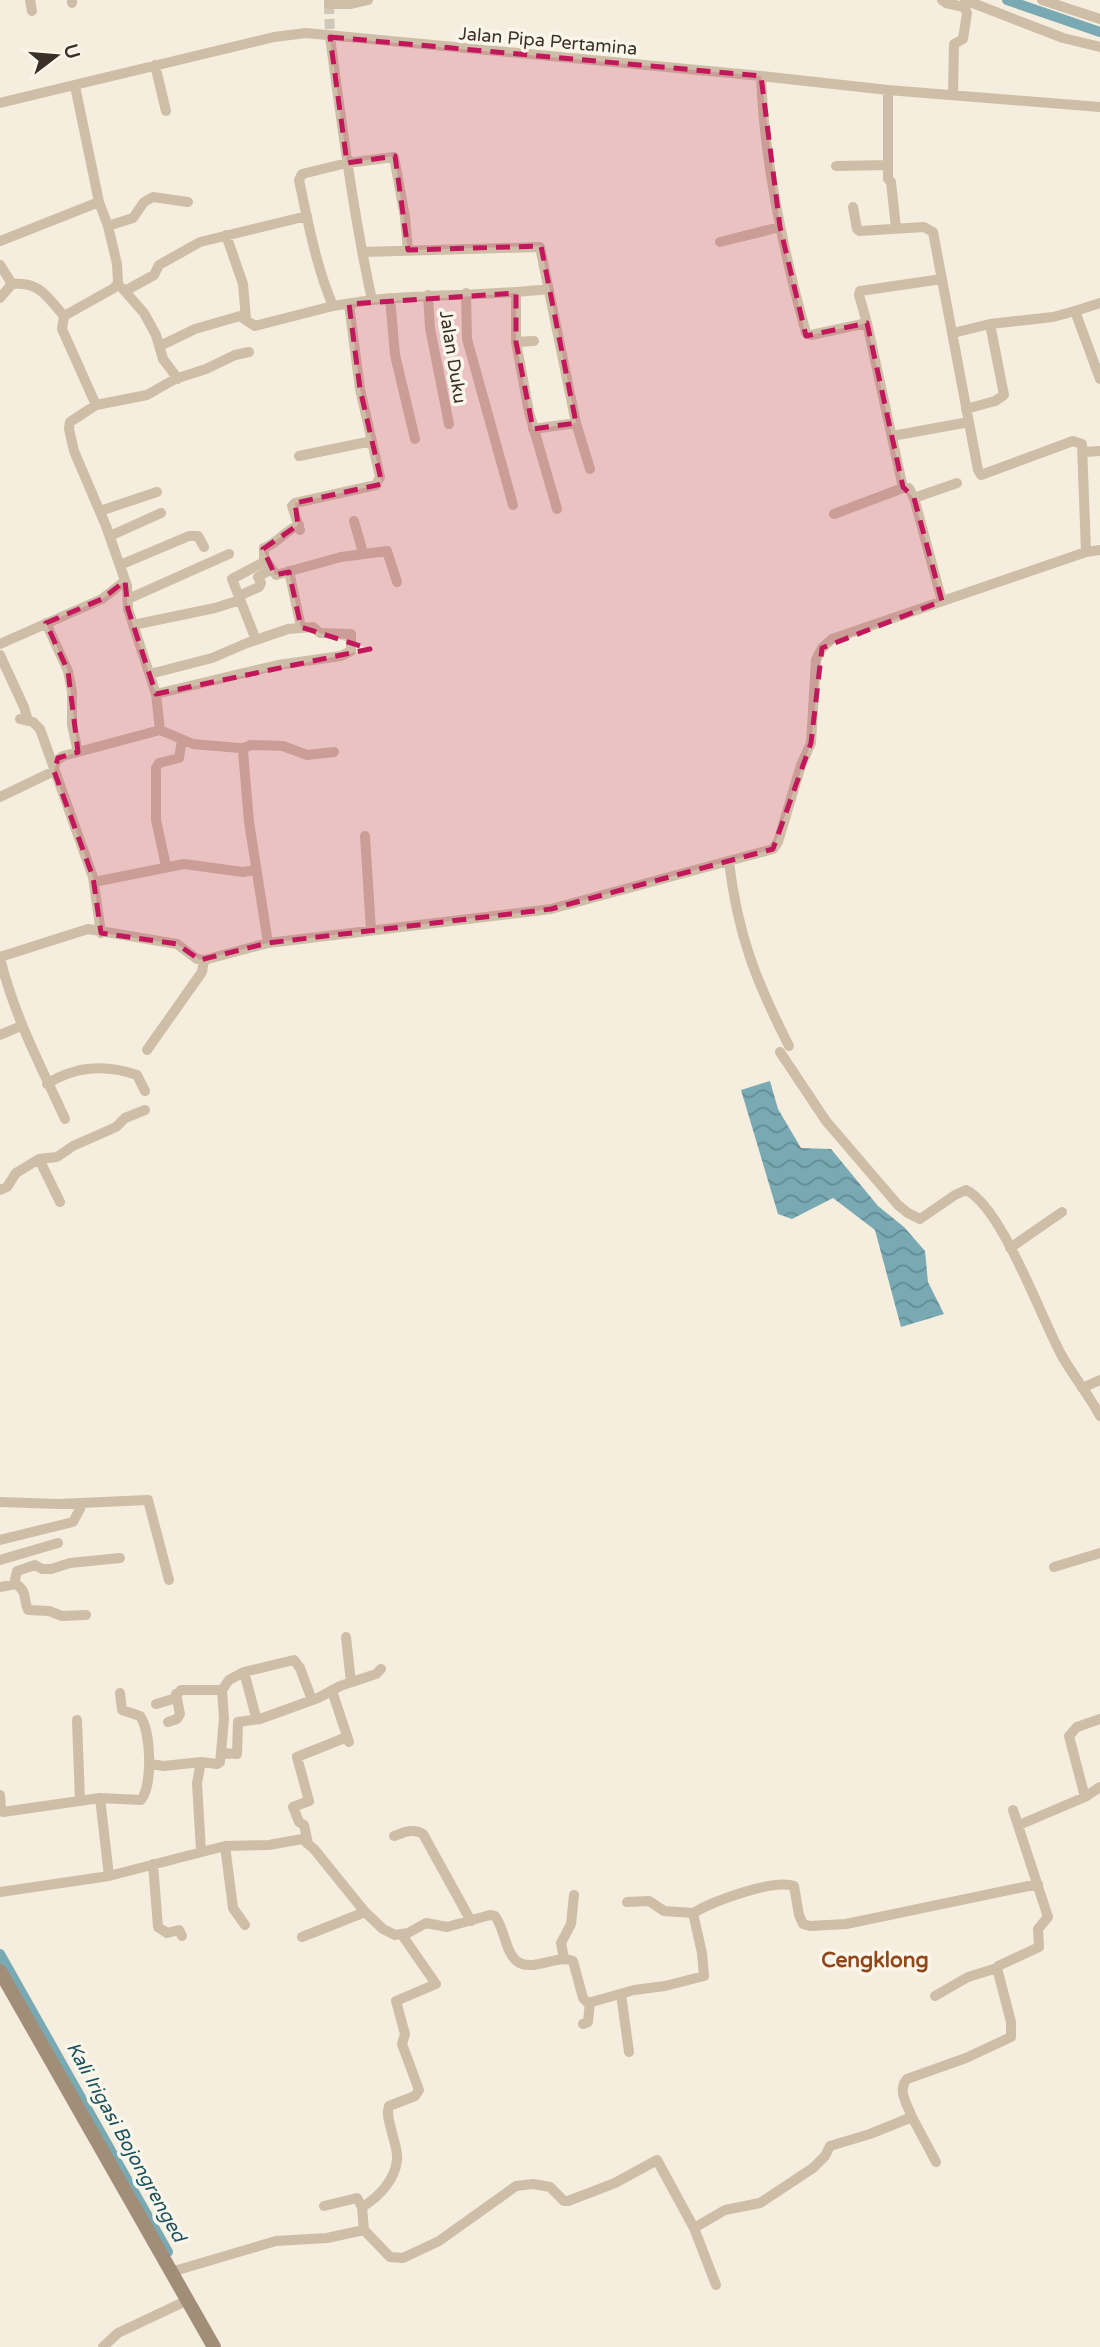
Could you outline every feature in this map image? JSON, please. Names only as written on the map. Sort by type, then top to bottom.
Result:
[{"type":"main road","points":[[0,1971],[178,2270],[188,2301],[214,2347]]},
{"type":"street","points":[[30,0],[32,11]]},
{"type":"street","points":[[329,0],[329,4],[341,5],[368,0]]},
{"type":"street","points":[[942,0],[964,7],[967,13],[963,39],[954,44],[953,94]]},
{"type":"street","points":[[965,0],[1063,37],[1100,47]]},
{"type":"street","points":[[1042,0],[1056,2],[1100,19]]},
{"type":"street","name":"Jalan Pipa Pertamina","points":[[0,103],[274,37],[306,33],[888,90],[1100,107]]},
{"type":"street","points":[[330,37],[347,163],[372,300]]},
{"type":"street","points":[[155,65],[166,111]]},
{"type":"street","points":[[761,76],[780,227],[806,333],[811,335],[867,323]]},
{"type":"street","points":[[75,86],[99,202],[108,226],[122,287],[144,313],[160,346],[163,359],[178,379]]},
{"type":"street","points":[[888,90],[888,165],[896,228]]},
{"type":"street","points":[[333,306],[307,216],[299,177],[306,172],[347,163],[394,157],[408,250]]},
{"type":"street","points":[[836,166],[888,165]]},
{"type":"street","points":[[108,226],[133,218],[144,202],[153,197],[188,202]]},
{"type":"street","points":[[0,241],[99,202]]},
{"type":"street","points":[[853,206],[859,230],[924,226],[932,229],[981,475],[1073,441],[1082,444],[1086,552]]},
{"type":"street","points":[[64,316],[114,288],[154,275],[159,265],[189,248],[226,235],[307,216]]},
{"type":"street","points":[[720,242],[780,227]]},
{"type":"street","points":[[226,235],[243,284],[246,319]]},
{"type":"street","points":[[362,252],[536,246],[542,250],[576,423],[590,469]]},
{"type":"street","points":[[0,265],[12,284]]},
{"type":"street","points":[[904,488],[859,295],[860,291],[942,279]]},
{"type":"street","points":[[0,298],[12,284],[30,284],[37,287],[64,316]]},
{"type":"street","points":[[160,346],[195,329],[240,316],[255,326],[333,306],[372,300],[548,289]]},
{"type":"street","points":[[466,293],[467,339],[513,505]]},
{"type":"street","points":[[516,293],[516,342],[533,429],[557,509]]},
{"type":"street","name":"Jalan Duku","points":[[428,295],[430,328],[449,424]]},
{"type":"street","points":[[390,298],[395,355],[415,439]]},
{"type":"street","points":[[953,333],[990,324],[1053,317],[1100,303]]},
{"type":"street","points":[[349,304],[360,388],[380,477],[376,485],[295,503],[292,506],[299,528],[285,532],[274,544],[264,548],[265,559],[276,575],[363,553],[387,551],[397,582]]},
{"type":"street","points":[[1075,311],[1100,379]]},
{"type":"street","points":[[64,316],[62,328],[96,405]]},
{"type":"street","points":[[967,409],[995,401],[1004,395],[990,324]]},
{"type":"street","points":[[516,342],[534,341]]},
{"type":"street","points":[[160,730],[156,694],[128,609],[129,593],[110,536],[74,451],[68,426],[75,417],[96,405],[147,395],[154,389],[235,355],[249,352]]},
{"type":"street","points":[[892,436],[969,422]]},
{"type":"street","points":[[533,429],[576,423]]},
{"type":"street","points":[[299,456],[372,441]]},
{"type":"street","points":[[1084,452],[1100,451]]},
{"type":"street","points":[[914,498],[957,483]]},
{"type":"street","points":[[834,514],[909,488],[942,601]]},
{"type":"street","points":[[100,511],[157,492]]},
{"type":"street","points":[[110,536],[161,513]]},
{"type":"street","points":[[354,521],[363,553]]},
{"type":"street","points":[[120,565],[189,536],[198,536],[204,547]]},
{"type":"street","points":[[65,1119],[21,1026],[8,993],[0,958],[84,929],[177,944],[197,959],[204,960],[268,943],[551,909],[773,849],[778,842],[801,765],[811,743],[816,660],[822,648],[832,639],[1086,552],[1100,550]]},
{"type":"street","points":[[128,599],[229,554]]},
{"type":"street","points":[[256,640],[232,579],[265,559]]},
{"type":"street","points":[[133,625],[215,608],[259,587],[261,584],[258,578],[272,569]]},
{"type":"street","points":[[289,571],[300,627]]},
{"type":"street","points":[[0,644],[102,599],[125,581]]},
{"type":"street","points":[[46,623],[68,671],[72,692],[72,725],[78,752]]},
{"type":"street","points":[[150,674],[212,658],[256,640],[300,627],[313,627],[320,633],[350,632],[351,651],[341,656],[278,666],[156,694]]},
{"type":"street","points":[[0,655],[4,675],[24,707],[24,720],[36,724],[40,729],[94,881],[101,933]]},
{"type":"street","points":[[0,784],[2,796],[54,771],[58,758],[160,730],[192,744],[241,748],[251,745],[283,746],[307,755],[334,752]]},
{"type":"street","points":[[166,866],[156,820],[156,768],[159,763],[179,758],[182,740]]},
{"type":"street","points":[[241,748],[246,761],[249,822],[268,943]]},
{"type":"street","points":[[365,836],[371,930]]},
{"type":"street","points":[[729,862],[734,899],[746,948],[785,1049],[826,1121],[898,1205],[918,1219],[966,1190],[981,1199],[1010,1248],[1060,1353],[1100,1416]]},
{"type":"street","points":[[94,881],[184,864],[243,872],[256,870]]},
{"type":"street","points":[[147,1049],[202,972],[204,960]]},
{"type":"street","points":[[0,1035],[21,1026]]},
{"type":"street","points":[[47,1084],[76,1070],[118,1069],[138,1076],[145,1091]]},
{"type":"street","points":[[0,1190],[7,1186],[16,1173],[39,1159],[57,1157],[73,1146],[116,1126],[128,1116],[145,1110]]},
{"type":"street","points":[[39,1159],[60,1202]]},
{"type":"street","points":[[1010,1248],[1062,1212]]},
{"type":"street","points":[[1083,1388],[1100,1380]]},
{"type":"street","points":[[0,1502],[58,1504],[144,1498],[148,1500],[169,1580]]},
{"type":"street","points":[[0,1540],[73,1522],[80,1503]]},
{"type":"street","points":[[0,1560],[58,1544]]},
{"type":"street","points":[[1054,1567],[1100,1553]]},
{"type":"street","points":[[14,1584],[17,1571],[31,1566],[38,1565],[46,1570],[71,1563],[120,1558]]},
{"type":"street","points":[[0,1587],[14,1584],[25,1592],[28,1610],[49,1611],[62,1616],[86,1615]]},
{"type":"street","points":[[346,1637],[351,1682]]},
{"type":"street","points":[[150,1763],[180,1766],[220,1762],[225,1718],[222,1690],[229,1680],[244,1672],[294,1660],[300,1668],[312,1700]]},
{"type":"street","points":[[221,1752],[237,1754],[238,1723],[312,1700],[376,1674],[381,1669]]},
{"type":"street","points":[[244,1672],[249,1697],[256,1717],[260,1718]]},
{"type":"street","points":[[156,1704],[173,1699],[181,1690],[222,1690]]},
{"type":"street","points":[[308,1843],[304,1825],[299,1822],[293,1807],[309,1801],[297,1757],[348,1740],[332,1691]]},
{"type":"street","points":[[0,1795],[3,1812],[100,1798],[141,1800],[145,1793],[150,1763],[143,1719],[122,1710],[120,1693]]},
{"type":"street","points":[[168,1722],[177,1719],[180,1714],[176,1694]]},
{"type":"street","points":[[1085,1797],[1069,1736],[1077,1727],[1100,1719]]},
{"type":"street","points":[[77,1720],[80,1801]]},
{"type":"street","points":[[201,1762],[197,1783],[201,1851]]},
{"type":"street","points":[[1018,1825],[1085,1797],[1100,1787]]},
{"type":"street","points":[[100,1798],[109,1875]]},
{"type":"street","points":[[935,1996],[968,1977],[997,1968],[1039,1947],[1038,1929],[1048,1917],[1013,1810]]},
{"type":"street","points":[[394,1836],[417,1830],[423,1834],[471,1921]]},
{"type":"street","points":[[0,1892],[109,1875],[225,1846],[269,1845],[302,1839],[365,1912],[389,1933],[402,1935],[426,1923],[447,1927],[495,1916],[512,1955],[522,1964],[564,1959],[573,1961],[583,1998],[590,2002],[704,1976],[702,1953],[692,1913]]},
{"type":"street","points":[[225,1846],[233,1909],[245,1925]]},
{"type":"street","points":[[153,1864],[158,1927],[167,1933],[179,1930],[182,1936]]},
{"type":"street","points":[[626,1902],[649,1902],[664,1911],[692,1913],[708,1904],[743,1893],[790,1884],[795,1887],[803,1924],[836,1925],[913,1912],[1038,1884]]},
{"type":"street","points":[[564,1959],[561,1943],[571,1924],[574,1895]]},
{"type":"street","points":[[302,1937],[365,1912]]},
{"type":"street","points":[[362,2207],[386,2187],[397,2164],[388,2115],[389,2106],[415,2096],[419,2090],[402,2044],[405,2034],[396,2001],[436,1984],[402,1935]]},
{"type":"street","points":[[936,2162],[912,2117],[902,2090],[903,2084],[907,2079],[966,2058],[1010,2036],[1009,2016],[997,1968]]},
{"type":"street","points":[[621,1994],[629,2052]]},
{"type":"street","points":[[583,2024],[588,2022],[590,2002]]},
{"type":"street","points":[[694,2228],[725,2210],[760,2203],[813,2168],[825,2156],[830,2146],[912,2117]]},
{"type":"street","points":[[324,2206],[357,2198],[362,2207],[364,2230],[390,2257],[403,2258],[439,2241],[516,2186],[533,2184],[550,2187],[568,2202],[615,2183],[654,2160],[659,2161],[694,2228],[716,2284]]},
{"type":"street","points":[[178,2270],[276,2241],[327,2238],[364,2230]]},
{"type":"street","points":[[103,2347],[118,2333],[188,2301]]},
{"type":"highlighted area","points":[[330,37],[761,76],[780,227],[806,336],[867,323],[903,487],[914,498],[942,601],[822,648],[811,743],[773,849],[551,909],[268,943],[200,960],[177,944],[101,933],[93,877],[54,771],[58,758],[78,752],[68,671],[46,623],[102,599],[125,581],[128,609],[156,694],[370,649],[301,627],[289,572],[275,575],[263,549],[298,525],[295,503],[382,484],[360,389],[349,304],[516,293],[516,342],[533,429],[576,423],[541,246],[408,250],[395,156],[347,163]]},
{"type":"water","points":[[770,1081],[778,1109],[801,1148],[831,1149],[878,1206],[904,1227],[925,1251],[928,1282],[944,1314],[901,1327],[875,1230],[833,1198],[792,1219],[778,1214],[741,1090]]},
{"type":"waterway","points":[[1007,0],[1100,32]]},
{"type":"waterway","name":"Kali Irigasi Bojongrenged","points":[[0,1954],[168,2252]]},
{"type":"tunnel","points":[[329,4],[330,37]]},
{"type":"district","name":"Cengklong","points":[[875,1960]]}]
